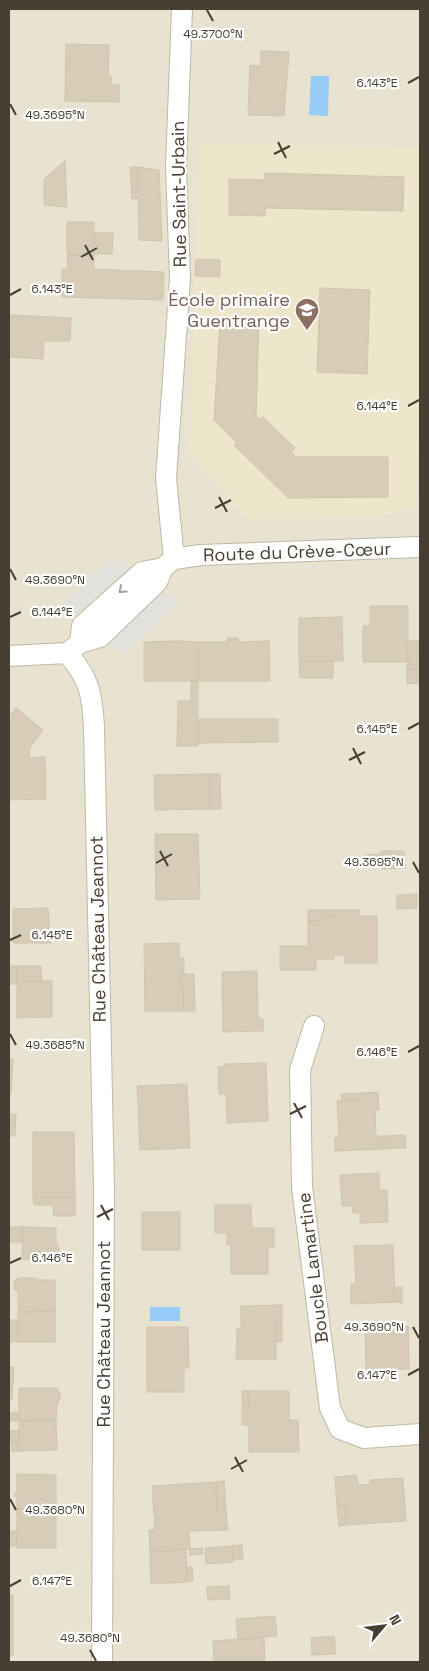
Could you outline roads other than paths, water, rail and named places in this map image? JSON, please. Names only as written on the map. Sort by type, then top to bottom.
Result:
[{"type":"street","name":"Rue Saint-Urbain","points":[[168,563],[166,478],[180,279],[176,167],[182,9]]},
{"type":"street","name":"Route du Crève-Cœur","points":[[168,563],[201,555],[420,548]]},
{"type":"street","points":[[9,656],[74,648],[100,638],[157,582],[168,563]]},
{"type":"street","name":"Rue Château Jeannot","points":[[74,648],[78,666],[92,693],[94,727],[104,1187],[102,1662]]},
{"type":"street","name":"Boucle Lamartine","points":[[314,1026],[300,1070],[302,1187],[330,1408],[340,1429],[364,1438],[420,1434]]},
{"type":"water","points":[[311,76],[329,76],[328,116],[309,115]]},
{"type":"water","points":[[150,1307],[180,1307],[180,1321],[150,1321]]},
{"type":"place","name":"École primaire Guentrange","points":[[307,331]]}]
